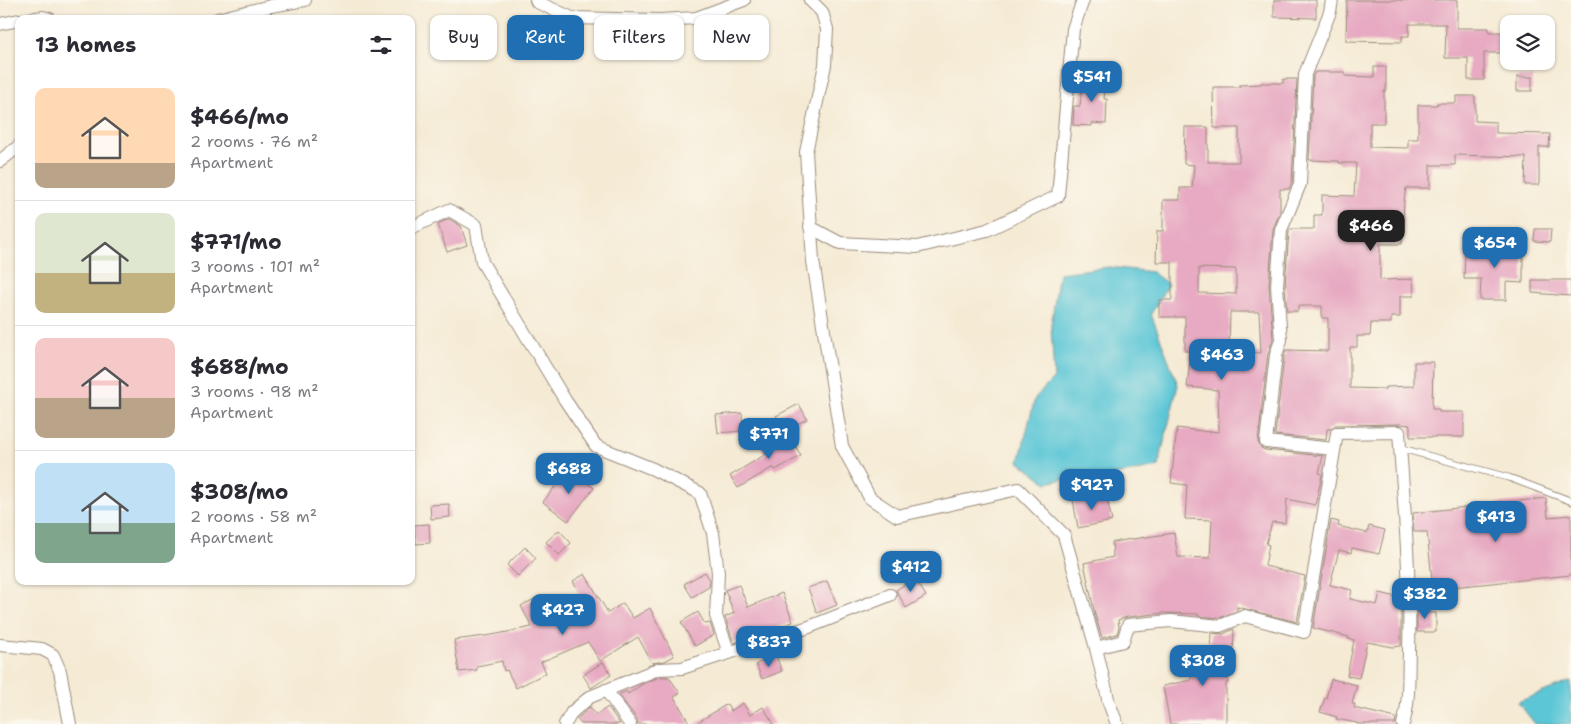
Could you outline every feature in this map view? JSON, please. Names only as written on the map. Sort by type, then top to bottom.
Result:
[{"type":"street","points":[[234,15],[305,0]]},
{"type":"street","points":[[536,0],[572,18],[660,20],[696,18],[744,0]]},
{"type":"street","points":[[810,0],[822,12],[827,29],[825,65],[806,152],[810,227],[813,261],[842,446],[870,498],[897,516],[1018,489],[1064,535],[1096,648],[1109,703],[1117,724]]},
{"type":"street","points":[[810,227],[840,243],[917,247],[987,230],[1058,196],[1073,29],[1082,0]]},
{"type":"street","points":[[1332,0],[1330,12],[1304,74],[1300,184],[1281,230],[1277,286],[1281,340],[1276,355],[1266,442],[1334,449]]},
{"type":"street","points":[[0,24],[15,21]]},
{"type":"street","points":[[0,161],[15,149]]},
{"type":"street","points":[[415,226],[449,210],[476,225],[482,262],[565,400],[596,446],[653,469],[700,494],[713,533],[718,573],[716,616],[729,653]]},
{"type":"street","points":[[1096,648],[1123,641],[1128,625],[1171,621],[1220,626],[1245,616],[1304,632],[1337,433],[1399,432],[1408,545],[1410,630],[1408,710],[1403,724]]},
{"type":"street","points":[[565,724],[572,712],[590,697],[658,669],[682,668],[809,627],[890,595]]},
{"type":"street","points":[[0,645],[42,650],[53,655],[60,671],[70,724]]},
{"type":"street","points":[[606,690],[630,724]]},
{"type":"lane","points":[[1400,448],[1510,478],[1571,500]]},
{"type":"water","points":[[1109,267],[1152,272],[1168,284],[1151,314],[1178,385],[1158,467],[1108,476],[1068,478],[1047,483],[1019,462],[1035,398],[1054,378],[1051,325],[1059,273]]},
{"type":"water","points":[[1571,681],[1571,724],[1535,724],[1518,702]]},
{"type":"building","points":[[1274,0],[1316,0],[1316,18],[1274,17]]},
{"type":"building","points":[[1347,0],[1457,0],[1457,28],[1489,28],[1489,32],[1500,32],[1500,53],[1484,53],[1484,80],[1468,80],[1468,58],[1445,58],[1446,24],[1409,24],[1409,36],[1402,36],[1402,42],[1346,41]]},
{"type":"building","points":[[1374,67],[1386,67],[1386,91],[1384,91],[1384,123],[1370,123],[1370,147],[1408,148],[1408,139],[1418,139],[1418,105],[1456,103],[1456,96],[1475,96],[1475,121],[1496,122],[1496,133],[1550,134],[1549,147],[1539,147],[1539,185],[1525,185],[1526,157],[1455,155],[1455,165],[1430,165],[1430,188],[1406,188],[1402,244],[1380,244],[1380,280],[1413,279],[1414,296],[1400,296],[1400,317],[1391,317],[1391,323],[1371,323],[1370,336],[1357,336],[1357,347],[1350,347],[1350,388],[1385,389],[1385,387],[1414,386],[1414,362],[1433,362],[1432,409],[1439,409],[1439,412],[1464,412],[1464,437],[1410,437],[1410,425],[1399,424],[1336,425],[1327,429],[1326,440],[1275,435],[1286,350],[1328,351],[1328,318],[1322,318],[1322,306],[1298,306],[1298,311],[1287,311],[1285,286],[1289,232],[1290,229],[1314,229],[1314,215],[1322,215],[1322,195],[1354,196],[1356,163],[1309,160],[1313,76],[1315,72],[1345,72],[1345,76],[1374,77]]},
{"type":"building","points":[[1083,76],[1106,79],[1104,99],[1107,99],[1106,124],[1092,123],[1092,126],[1073,125],[1074,106],[1080,106]]},
{"type":"building","points":[[1517,77],[1532,77],[1532,91],[1517,91]]},
{"type":"building","points":[[1283,79],[1297,79],[1292,182],[1289,189],[1280,189],[1280,212],[1273,229],[1269,286],[1273,339],[1268,354],[1258,442],[1261,448],[1265,450],[1323,456],[1319,473],[1322,474],[1315,505],[1287,499],[1285,523],[1272,522],[1266,544],[1269,545],[1265,566],[1305,576],[1297,622],[1237,607],[1237,611],[1219,618],[1198,616],[1198,614],[1164,613],[1127,617],[1118,620],[1117,634],[1102,638],[1084,563],[1113,557],[1112,542],[1174,533],[1178,557],[1210,558],[1212,520],[1185,519],[1187,485],[1171,483],[1177,428],[1219,432],[1218,390],[1187,387],[1191,351],[1185,351],[1185,317],[1159,317],[1159,300],[1172,300],[1172,262],[1156,262],[1157,231],[1163,231],[1163,200],[1180,200],[1180,188],[1192,188],[1194,165],[1184,164],[1185,127],[1208,127],[1208,162],[1239,162],[1239,128],[1214,128],[1213,87],[1240,87],[1239,85],[1283,83]],"holes":[[[1199,268],[1236,269],[1236,294],[1199,293]],[[1230,312],[1259,312],[1261,353],[1229,350]]]},
{"type":"building","points":[[449,219],[461,226],[467,245],[447,252],[438,224]]},
{"type":"building","points":[[1535,229],[1551,229],[1550,242],[1534,241]]},
{"type":"building","points":[[1506,245],[1523,245],[1523,283],[1506,282],[1506,300],[1480,300],[1481,279],[1464,279],[1465,251],[1476,251],[1476,247],[1506,247]]},
{"type":"building","points":[[1532,280],[1571,280],[1571,296],[1532,293]]},
{"type":"building","points":[[799,404],[807,419],[793,426],[782,427],[776,416]]},
{"type":"building","points":[[742,413],[743,431],[718,433],[716,415]]},
{"type":"building","points":[[788,433],[801,456],[775,470],[773,467],[738,488],[730,476],[766,454],[762,448]]},
{"type":"building","points":[[569,469],[594,488],[568,521],[543,502]]},
{"type":"building","points":[[1106,494],[1112,521],[1078,528],[1073,500]]},
{"type":"building","points":[[1546,498],[1548,517],[1571,515],[1571,575],[1433,589],[1427,532],[1414,532],[1413,513]]},
{"type":"building","points":[[449,504],[450,517],[431,519],[430,505]]},
{"type":"building","points":[[1331,520],[1339,522],[1338,526],[1367,533],[1369,526],[1385,530],[1379,554],[1352,548],[1351,553],[1339,550],[1330,585],[1352,590],[1350,599],[1377,605],[1380,593],[1401,598],[1401,646],[1393,647],[1367,642],[1359,678],[1347,676],[1354,640],[1313,628]]},
{"type":"building","points":[[429,524],[430,543],[416,544],[415,525]]},
{"type":"building","points":[[559,530],[571,543],[559,555],[546,542]]},
{"type":"building","points":[[525,547],[536,558],[518,576],[507,565]]},
{"type":"building","points":[[705,572],[710,580],[709,587],[692,597],[684,584]]},
{"type":"building","points":[[585,574],[608,613],[623,603],[633,618],[650,608],[674,656],[665,661],[652,663],[638,637],[600,661],[588,642],[541,662],[546,673],[516,688],[507,670],[504,671],[502,661],[477,666],[477,670],[459,672],[454,640],[532,627],[521,606],[540,596],[551,610],[580,594],[573,581]]},
{"type":"building","points":[[915,578],[926,596],[906,608],[896,590]]},
{"type":"building","points":[[827,581],[837,605],[817,613],[808,588]]},
{"type":"building","points":[[739,585],[748,607],[782,593],[793,622],[734,643],[725,617],[734,613],[725,590]]},
{"type":"building","points":[[1417,602],[1425,604],[1425,613],[1436,613],[1436,632],[1417,632]]},
{"type":"building","points":[[698,612],[705,624],[710,623],[714,635],[695,646],[681,622]]},
{"type":"building","points":[[1234,629],[1233,656],[1229,655],[1229,670],[1227,670],[1226,724],[1170,724],[1163,686],[1191,680],[1191,659],[1210,659],[1211,633],[1223,634]]},
{"type":"building","points":[[776,656],[782,671],[762,679],[756,664]]},
{"type":"building","points":[[603,662],[611,675],[591,688],[583,675]]},
{"type":"building","points":[[660,677],[669,677],[680,693],[674,697],[690,724],[638,724],[637,719],[619,695],[626,691],[628,694],[644,683]]},
{"type":"building","points":[[1331,679],[1357,685],[1352,704],[1355,704],[1354,708],[1396,718],[1395,724],[1357,724],[1336,719],[1337,717],[1320,712]]},
{"type":"building","points":[[743,703],[750,715],[763,707],[774,724],[695,724],[727,704],[731,711]]},
{"type":"building","points":[[590,707],[596,715],[608,707],[620,724],[581,724],[577,719]]}]
